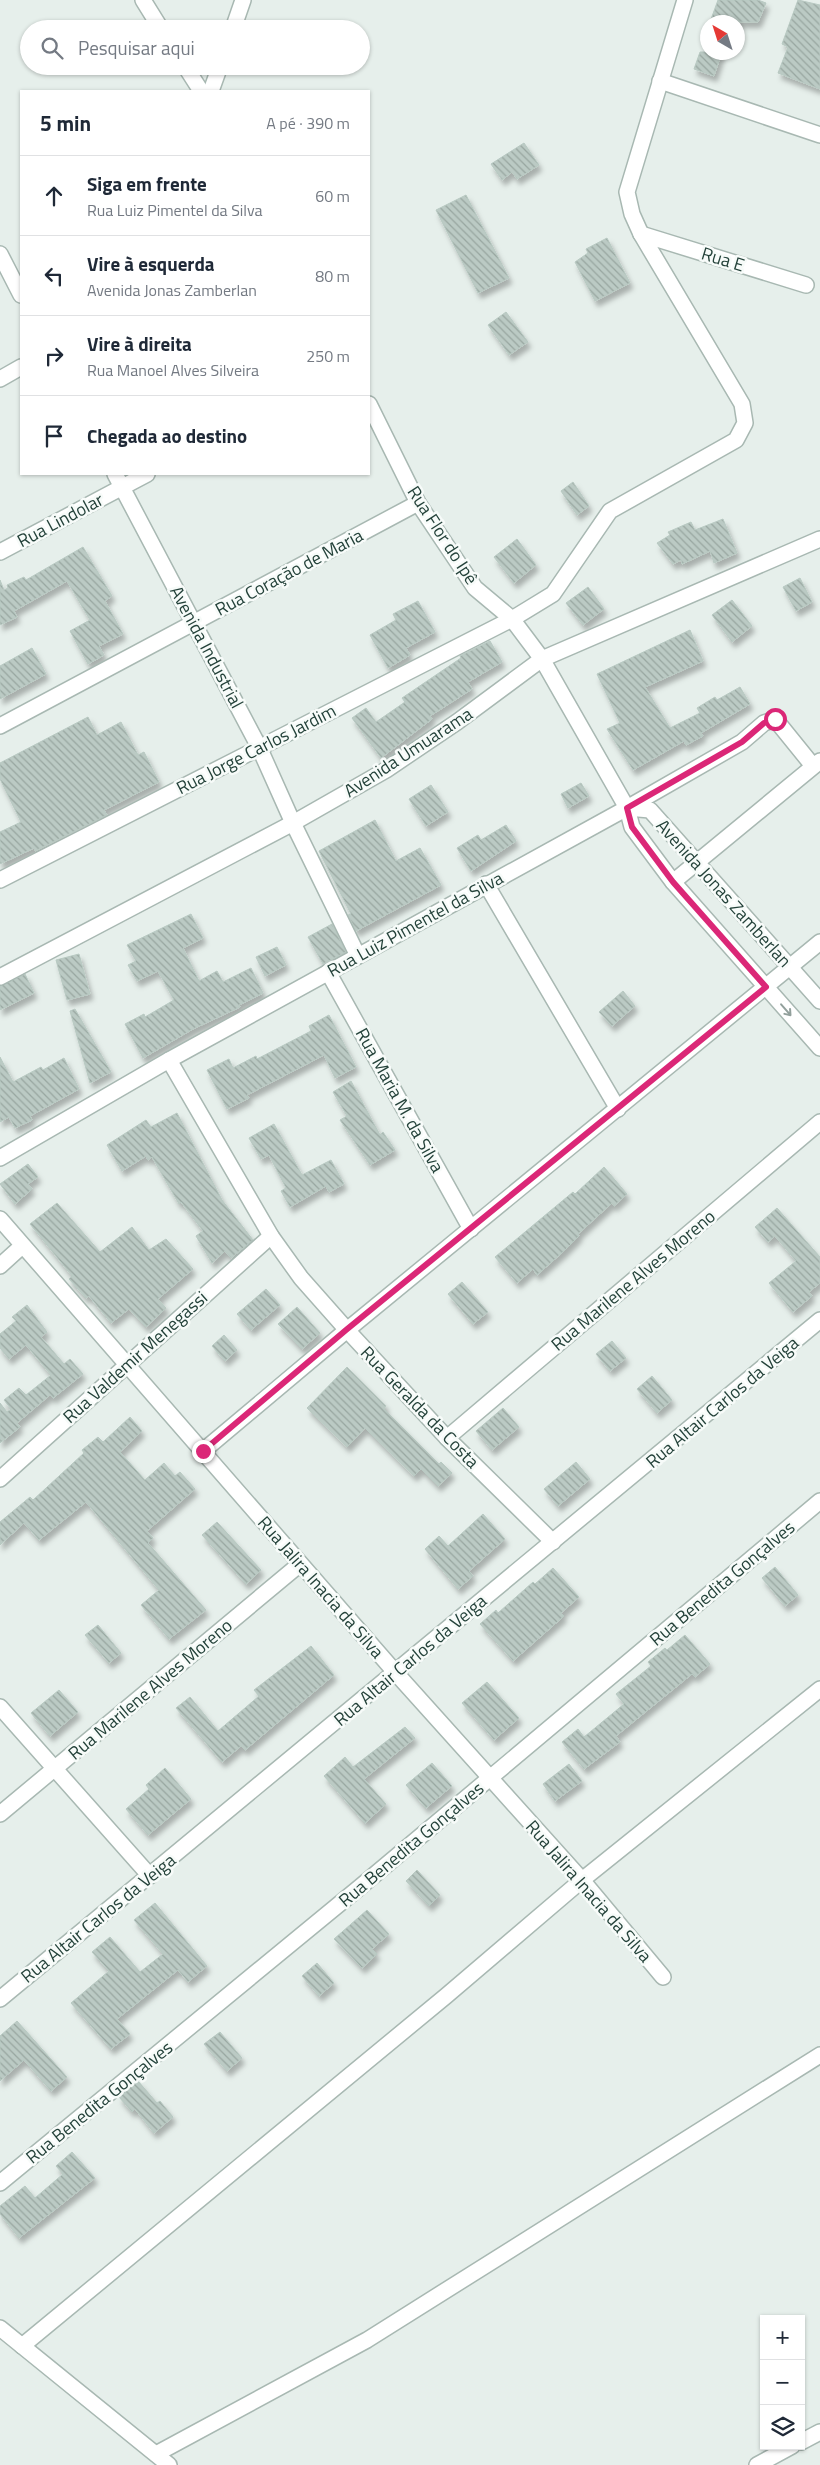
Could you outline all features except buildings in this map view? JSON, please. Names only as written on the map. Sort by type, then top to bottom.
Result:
[{"type":"street","points":[[142,0],[155,20]]},
{"type":"street","points":[[236,20],[243,0]]},
{"type":"street","name":"Rua Jorge Carlos Jardim","points":[[0,880],[512,619],[553,594],[610,511],[736,440],[745,423],[742,404],[641,234],[632,214],[627,192],[685,0]]},
{"type":"street","points":[[191,75],[200,90]]},
{"type":"street","points":[[211,90],[217,75]]},
{"type":"street","points":[[660,82],[820,134]]},
{"type":"street","name":"Rua E","points":[[641,234],[806,284]]},
{"type":"street","points":[[0,254],[20,293]]},
{"type":"street","points":[[0,379],[20,369]]},
{"type":"street","name":"Rua Flor do Ipê","points":[[370,406],[418,503],[475,588],[512,619],[542,660],[627,808]]},
{"type":"street","name":"Rua Lindolar","points":[[0,552],[118,480],[142,475]]},
{"type":"street","name":"Avenida Industrial","points":[[118,480],[259,747],[293,823],[358,956]]},
{"type":"street","name":"Rua Coração de Maria","points":[[0,726],[418,503]]},
{"type":"street","name":"Avenida Umuarama","points":[[0,977],[293,823],[386,770],[542,660],[820,539]]},
{"type":"street","name":"Rua Luiz Pimentel da Silva","points":[[0,1158],[169,1060],[627,808],[742,742],[764,723],[775,719],[817,763]]},
{"type":"street","points":[[673,882],[817,763]]},
{"type":"street","name":"Avenida Jonas Zamberlan","points":[[820,1001],[650,810],[627,808],[632,827],[673,882],[820,1048]]},
{"type":"street","points":[[486,884],[618,1109]]},
{"type":"street","points":[[203,1451],[346,1330],[820,942]]},
{"type":"street","name":"Rua Maria M. da Silva","points":[[328,972],[471,1229]]},
{"type":"street","name":"Rua Geralda da Costa","points":[[169,1060],[271,1236],[302,1278],[346,1330],[447,1438],[553,1542]]},
{"type":"street","name":"Rua Marilene Alves Moreno","points":[[447,1438],[820,1122]]},
{"type":"street","name":"Rua Jalira Inacia da Silva","points":[[0,1219],[395,1672],[582,1880],[663,1977]]},
{"type":"street","name":"Rua Valdemir Menegassi","points":[[0,1479],[271,1236]]},
{"type":"street","points":[[0,1266],[22,1246]]},
{"type":"street","name":"Rua Altair Carlos da Veiga","points":[[0,1999],[820,1320]]},
{"type":"street","name":"Rua Benedita Gonçalves","points":[[0,2183],[490,1778],[820,1501]]},
{"type":"street","name":"Rua Marilene Alves Moreno","points":[[0,1814],[300,1564]]},
{"type":"street","points":[[22,2346],[446,1996],[582,1880],[820,1689]]},
{"type":"street","points":[[0,1707],[150,1876]]},
{"type":"street","points":[[156,2454],[367,2340],[820,2055]]},
{"type":"street","points":[[0,2328],[169,2465]]},
{"type":"street","points":[[805,2440],[820,2432]]},
{"type":"street","points":[[757,2465],[785,2450]]},
{"type":"route","points":[[203,1451],[346,1330],[766,987],[673,882],[632,827],[627,808],[650,793],[742,742],[764,723],[775,719]]}]
